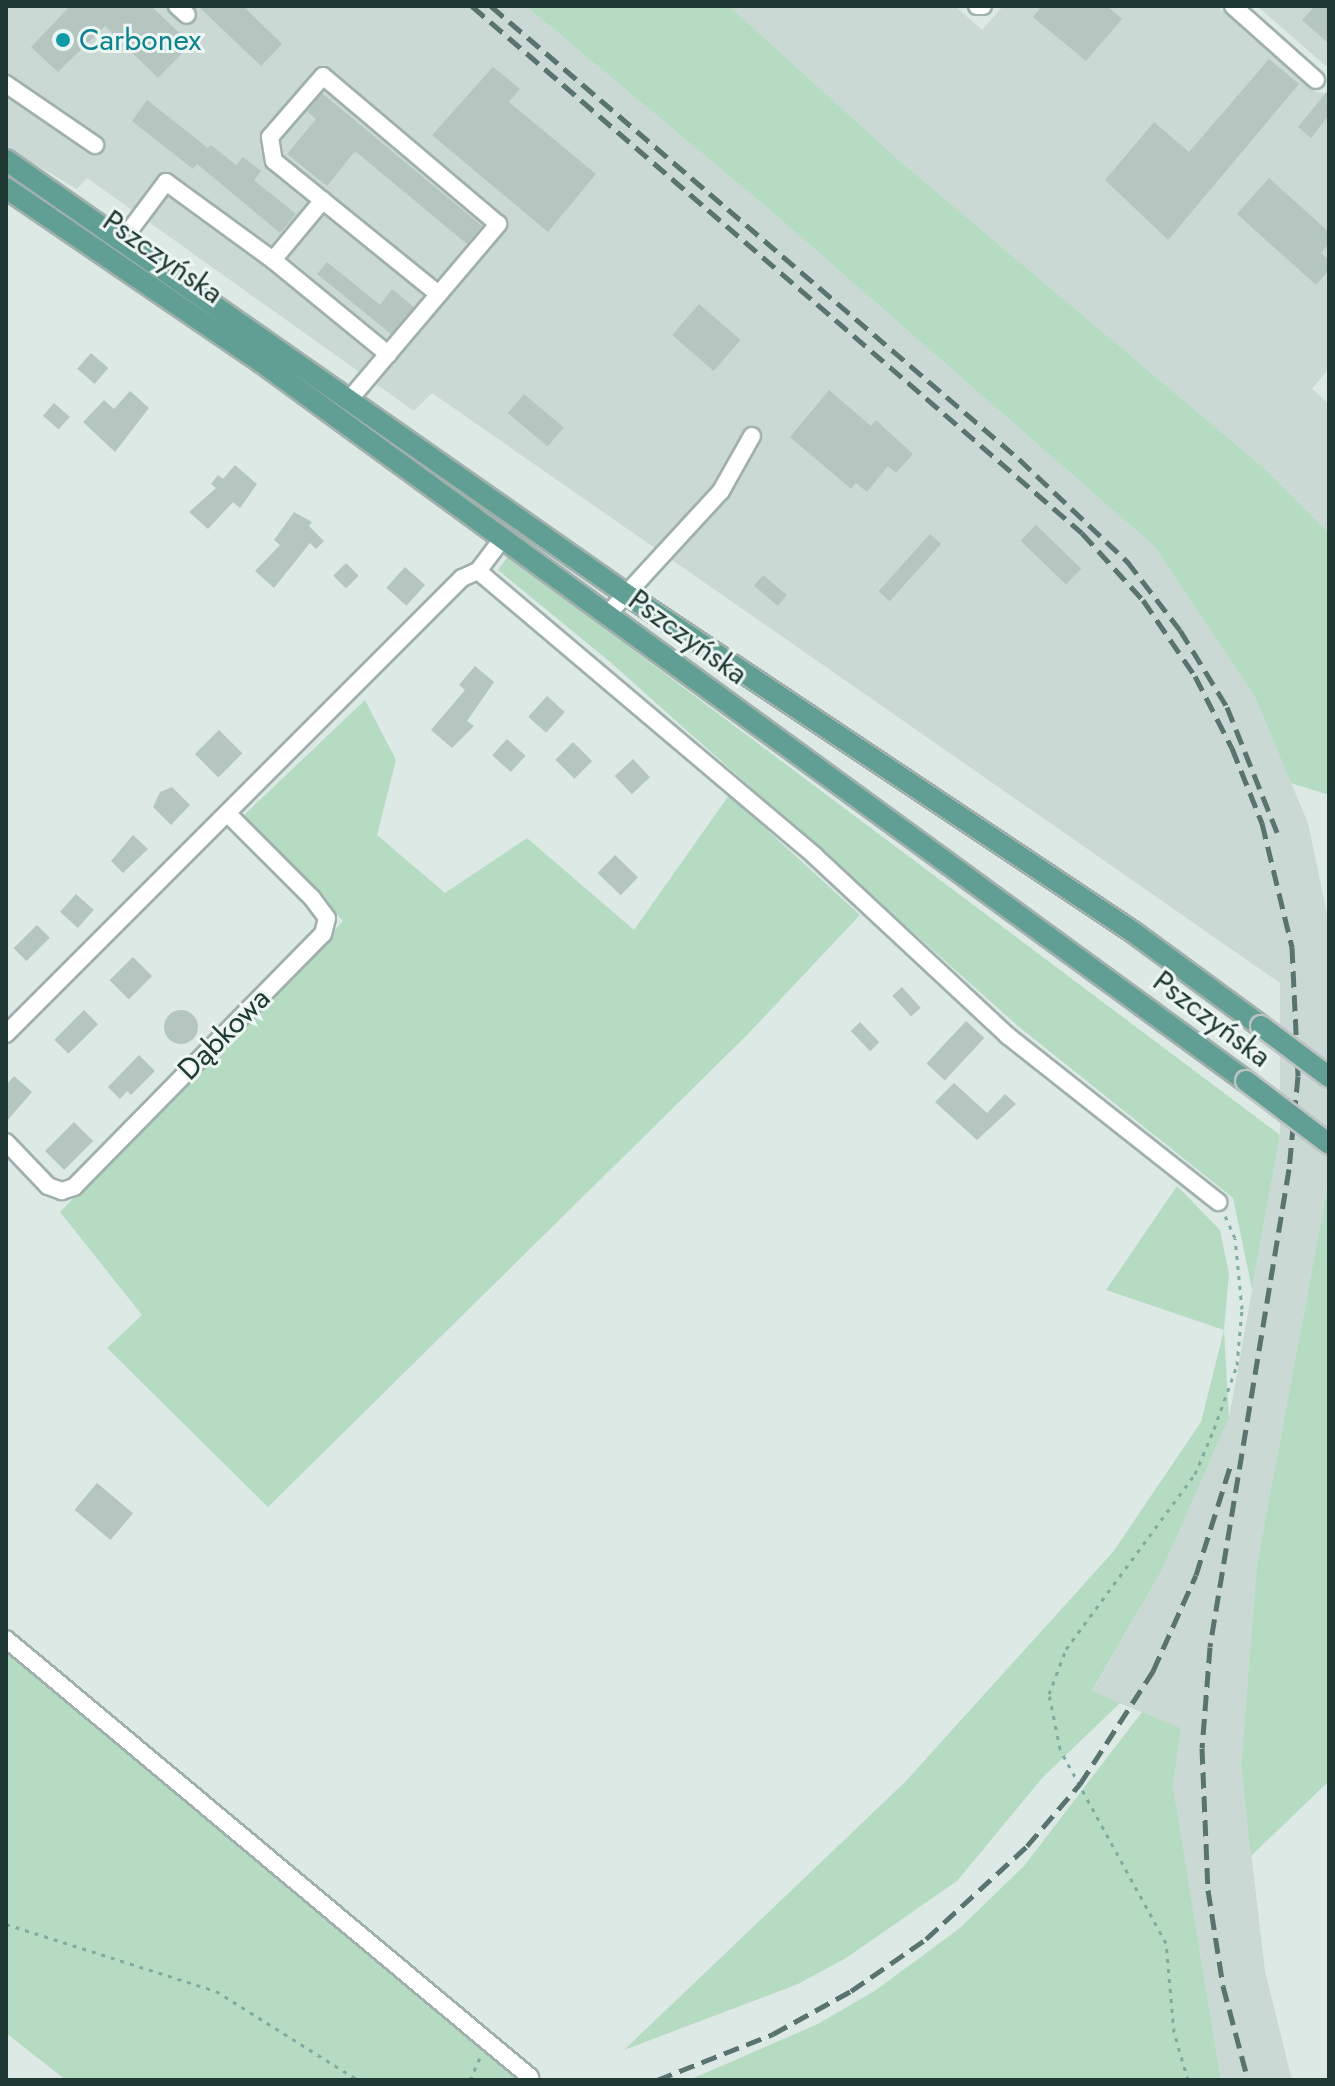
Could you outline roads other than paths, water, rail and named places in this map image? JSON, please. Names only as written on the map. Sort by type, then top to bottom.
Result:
[{"type":"main road","name":"Pszczyńska","points":[[6,160],[124,238],[626,594],[1133,932],[1329,1077]]},
{"type":"main road","name":"Pszczyńska","points":[[6,188],[261,362],[1329,1144]]},
{"type":"street","points":[[977,6],[983,6]]},
{"type":"street","points":[[1233,6],[1316,80]]},
{"type":"street","points":[[349,400],[498,224],[323,76],[270,137],[274,161],[438,294]]},
{"type":"street","points":[[6,84],[95,145]]},
{"type":"street","points":[[124,238],[166,182],[273,260],[388,354]]},
{"type":"street","points":[[273,260],[323,200]]},
{"type":"street","points":[[607,615],[721,491],[752,436]]},
{"type":"street","points":[[6,1034],[462,578],[478,571],[502,539]]},
{"type":"street","points":[[478,571],[815,856],[1008,1036],[1218,1202]]},
{"type":"street","name":"Dąbkowa","points":[[6,1142],[48,1186],[62,1191],[74,1187],[323,934],[327,918],[312,898],[227,813]]},
{"type":"street","points":[[6,1639],[530,2077]]},
{"type":"railway","points":[[472,6],[1082,533],[1143,600],[1195,676],[1232,748],[1262,823],[1292,947],[1298,1076],[1289,1169],[1210,1647],[1202,1748],[1208,1890],[1223,1986],[1248,2080]]},
{"type":"railway","points":[[491,6],[1019,459],[1127,561],[1180,630],[1227,707],[1277,832]]},
{"type":"railway","points":[[657,2080],[773,2034],[851,1991],[926,1939],[1027,1846],[1080,1784],[1153,1671],[1196,1575],[1231,1464]]},
{"type":"place","name":"Carbonex","points":[[63,40]]}]
